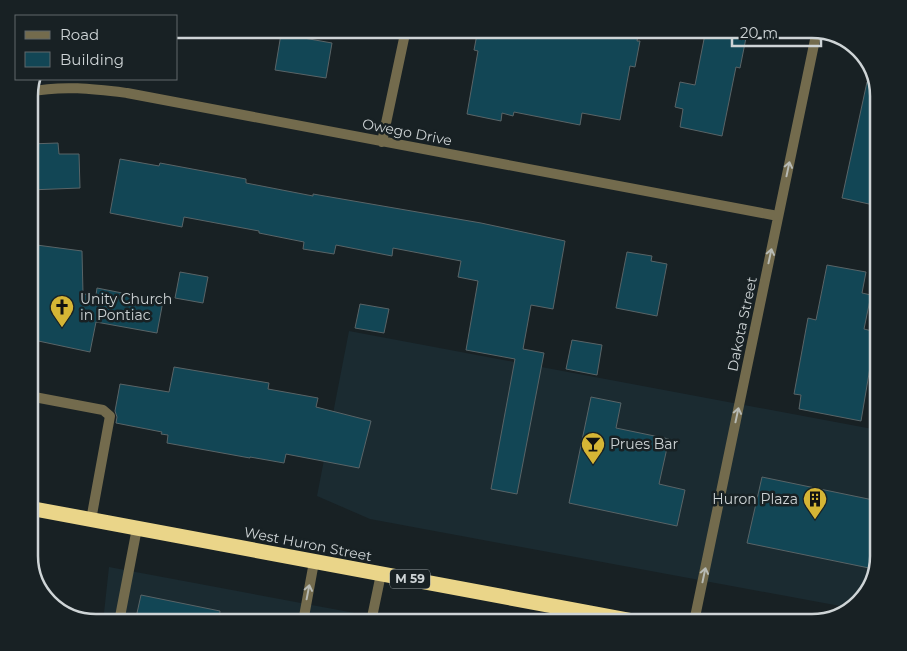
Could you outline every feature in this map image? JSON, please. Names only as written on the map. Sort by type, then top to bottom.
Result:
[{"type":"highway","name":"West Huron Street","points":[[38,510],[596,614]]},
{"type":"street","points":[[382,142],[404,38]]},
{"type":"street","name":"Dakota Street","points":[[696,614],[815,38]]},
{"type":"street","name":"Owego Drive","points":[[38,91],[67,88],[127,93],[778,216]]},
{"type":"street","points":[[38,398],[103,410],[110,416],[91,520]]},
{"type":"street","points":[[121,614],[137,528]]},
{"type":"street","points":[[304,614],[314,562]]},
{"type":"street","points":[[373,614],[381,574]]},
{"type":"shaded area","points":[[349,331],[870,429],[869,563],[862,585],[850,599],[840,606],[370,519],[317,496]]},
{"type":"shaded area","points":[[109,567],[360,614],[104,614]]},
{"type":"building","points":[[280,38],[304,38],[332,43],[326,78],[275,70]]},
{"type":"building","points":[[476,38],[638,38],[637,41],[640,41],[635,67],[630,66],[620,120],[582,113],[580,125],[514,112],[513,116],[502,113],[501,121],[467,114],[478,51],[474,50]]},
{"type":"building","points":[[704,38],[746,38],[740,68],[736,67],[722,136],[680,127],[683,109],[675,107],[680,82],[695,85]]},
{"type":"building","points":[[868,82],[870,95],[870,204],[842,198]]},
{"type":"building","points":[[58,143],[59,154],[79,154],[80,188],[38,190],[38,144]]},
{"type":"building","points":[[120,159],[159,166],[160,163],[246,179],[246,183],[313,196],[313,194],[481,223],[565,241],[553,309],[531,305],[523,349],[544,353],[517,494],[491,489],[515,359],[466,350],[478,281],[458,277],[461,261],[393,248],[392,256],[336,245],[334,254],[303,249],[304,242],[259,233],[259,231],[184,217],[182,227],[110,213]]},
{"type":"building","points":[[38,245],[82,251],[83,294],[96,295],[97,288],[163,301],[157,333],[96,322],[90,352],[38,341]]},
{"type":"building","points":[[627,252],[652,256],[651,261],[667,264],[657,316],[616,308]]},
{"type":"building","points":[[827,265],[866,272],[862,293],[870,295],[864,329],[870,330],[870,368],[861,421],[799,409],[801,395],[794,394],[808,318],[816,320]]},
{"type":"building","points":[[180,272],[208,277],[203,303],[175,298]]},
{"type":"building","points":[[360,304],[389,309],[384,333],[355,328]]},
{"type":"building","points":[[572,340],[602,345],[597,375],[566,369]]},
{"type":"building","points":[[174,367],[269,383],[268,389],[318,398],[316,407],[371,421],[359,468],[286,454],[284,463],[167,443],[168,435],[161,434],[162,432],[116,423],[115,411],[120,384],[169,392]]},
{"type":"building","points":[[591,397],[621,403],[616,428],[669,439],[659,484],[685,490],[677,526],[569,503]]},
{"type":"building","name":"Huron Plaza","points":[[762,477],[870,499],[870,556],[868,568],[747,543]]},
{"type":"building","points":[[141,595],[220,611],[220,614],[137,614]]},
{"type":"place","name":"Unity Church in Pontiac","points":[[62,328]]},
{"type":"place","name":"Prues Bar","points":[[593,465]]},
{"type":"place","name":"Huron Plaza","points":[[815,520]]}]
